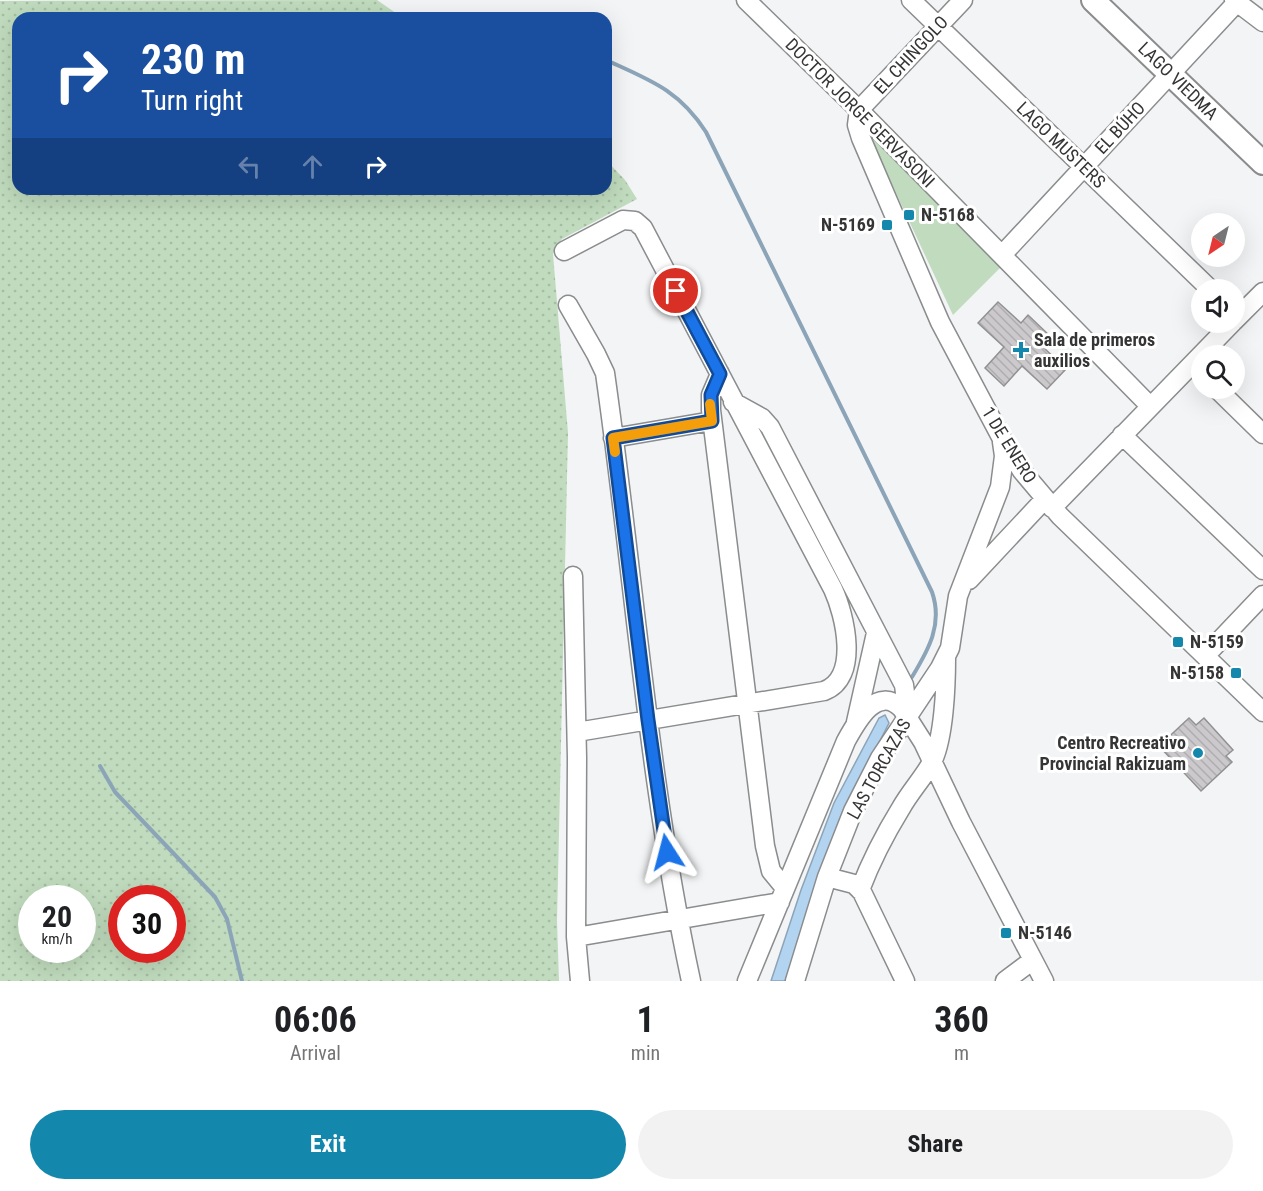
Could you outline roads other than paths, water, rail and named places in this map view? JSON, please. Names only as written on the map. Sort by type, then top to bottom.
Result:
[{"type":"main road","name":"LAGO VIEDMA","points":[[1093,0],[1263,162]]},
{"type":"street","name":"DOCTOR JORGE GERVASONI","points":[[746,0],[859,110],[1150,406]]},
{"type":"street","name":"LAGO MUSTERS","points":[[911,0],[1200,279]]},
{"type":"street","name":"EL CHINGOLO","points":[[859,110],[963,0]]},
{"type":"street","name":"EL BÚHO","points":[[1002,255],[1237,1]]},
{"type":"street","points":[[1237,1],[1263,22]]},
{"type":"street","name":"1 DE ENERO","points":[[859,110],[858,132],[929,297],[1001,437],[1022,471],[1048,504],[1263,712]]},
{"type":"street","points":[[564,251],[623,220],[629,219],[639,224],[833,589],[839,603],[846,634],[843,670],[836,684],[831,688],[577,732]]},
{"type":"street","name":"LAS TORCAZAS","points":[[1245,310],[1261,298]]},
{"type":"street","points":[[568,305],[605,373],[648,720],[677,919],[690,981]]},
{"type":"street","points":[[720,374],[711,395],[711,415],[766,855],[782,895]]},
{"type":"street","name":"LAS TORCAZAS","points":[[958,596],[979,568],[1150,406],[1191,374]]},
{"type":"street","points":[[1227,399],[1263,434]]},
{"type":"street","points":[[613,438],[711,415],[721,401],[735,403],[762,418],[770,427],[904,685],[908,716]]},
{"type":"street","points":[[1122,435],[1263,570]]},
{"type":"street","name":"LAS TORCAZAS","points":[[795,981],[827,877],[866,784],[946,658],[950,648],[958,596],[1000,487],[1004,456],[1001,437]]},
{"type":"street","points":[[573,576],[577,732],[576,937],[580,981]]},
{"type":"street","points":[[1205,656],[1263,595]]},
{"type":"street","points":[[856,724],[876,633]]},
{"type":"street","points":[[860,890],[871,861],[891,824],[932,761],[937,748],[946,686],[946,658]]},
{"type":"street","points":[[747,981],[840,753],[856,724],[868,709],[882,701],[898,705],[908,716],[1044,981]]},
{"type":"street","points":[[827,877],[854,884],[860,890],[905,981]]},
{"type":"street","points":[[576,937],[677,919],[782,895]]},
{"type":"street","points":[[1005,981],[1033,960]]},
{"type":"water","points":[[885,715],[889,723],[856,788],[785,981],[771,981],[801,890],[834,803],[879,718]]},
{"type":"waterway","points":[[612,63],[650,80],[674,96],[696,118],[706,132],[932,592],[936,615],[933,636],[912,677]]},
{"type":"waterway","points":[[100,766],[115,792],[215,897],[227,919],[242,981]]},
{"type":"place","name":"N-5168","points":[[909,215]]},
{"type":"place","name":"N-5169","points":[[887,225]]},
{"type":"place","name":"Sala de primeros auxilios","points":[[1021,350]]},
{"type":"place","name":"N-5159","points":[[1178,642]]},
{"type":"place","name":"N-5158","points":[[1236,673]]},
{"type":"place","name":"Centro Recreativo Provincial Rakizuam","points":[[1198,753]]},
{"type":"place","name":"N-5146","points":[[1006,933]]}]
